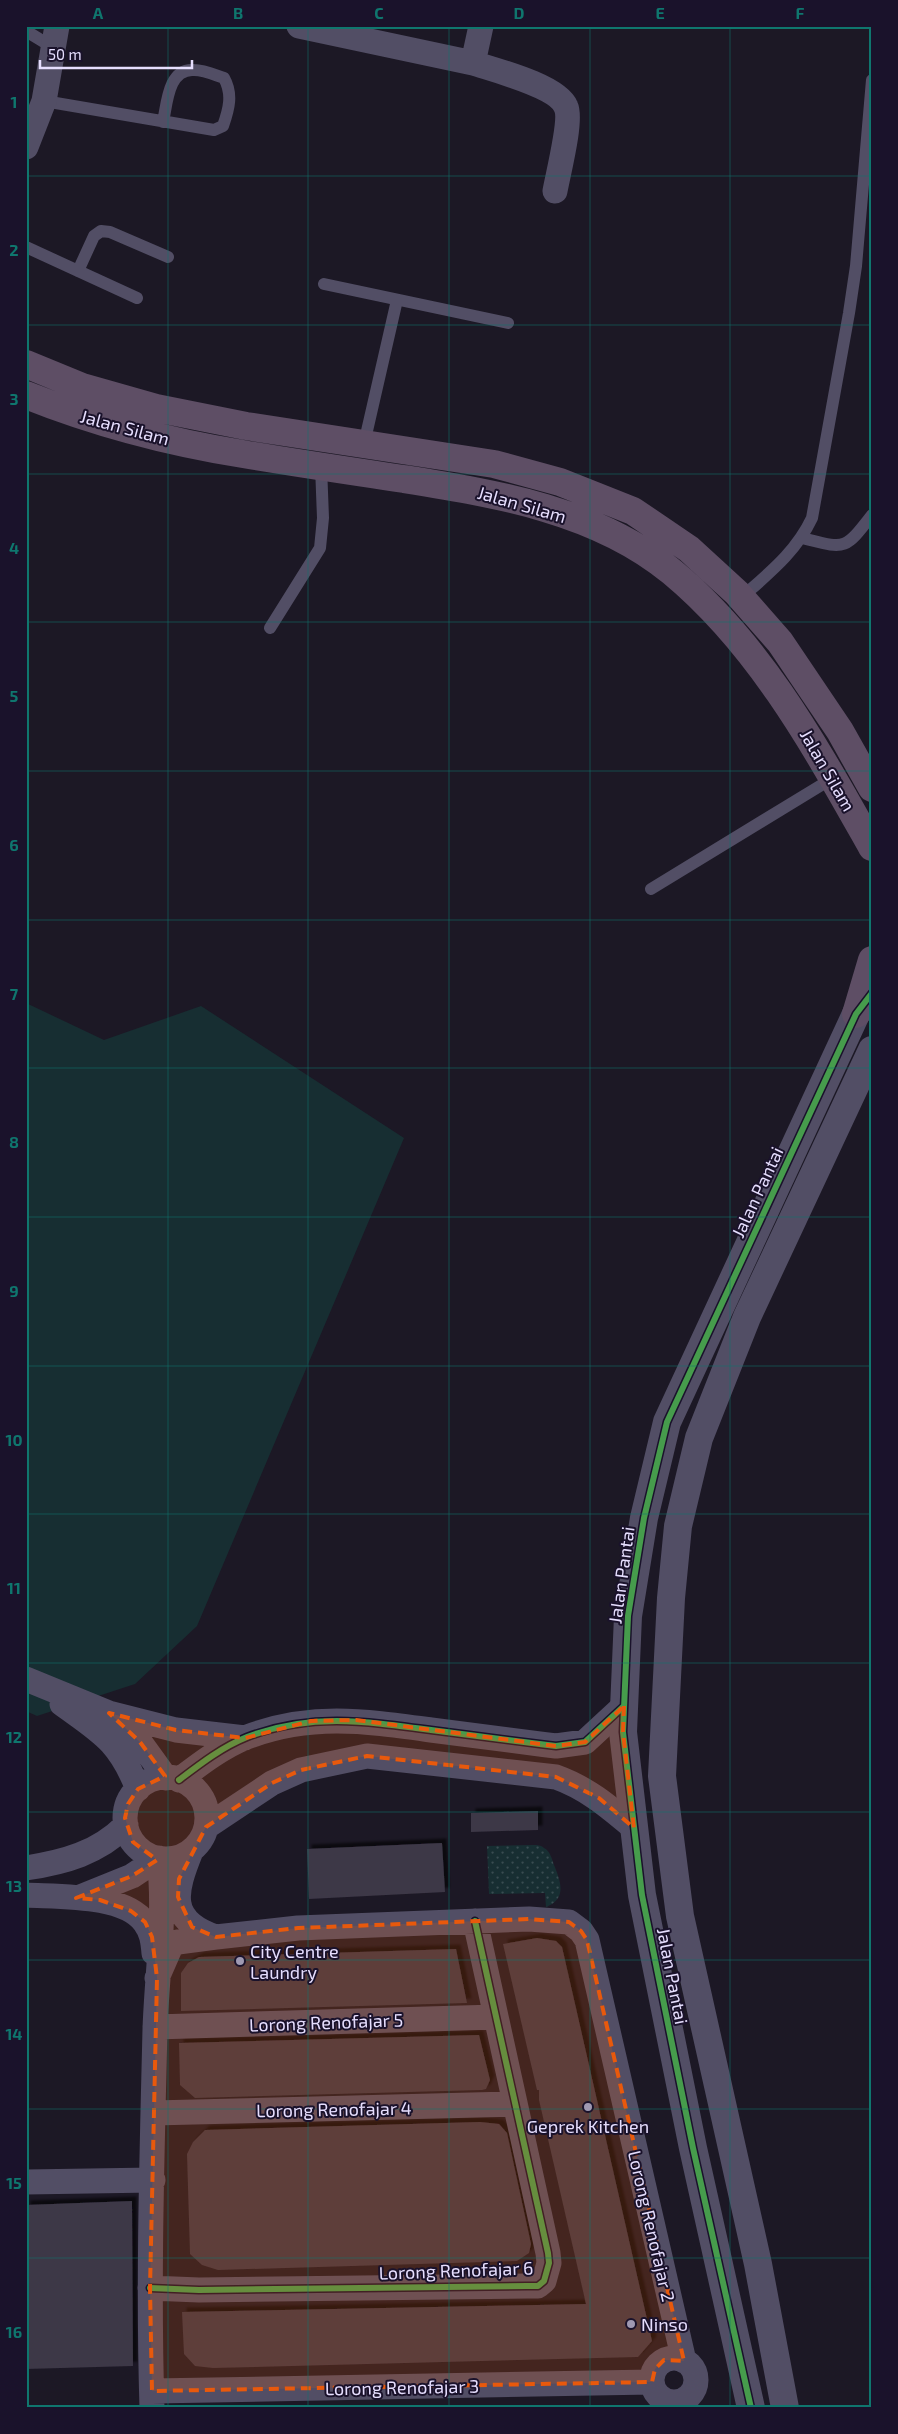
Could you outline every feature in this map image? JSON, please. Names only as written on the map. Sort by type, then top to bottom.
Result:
[{"type":"highway","name":"Jalan Silam","points":[[26,364],[82,386],[156,408],[246,426],[494,464],[560,482],[633,511],[689,549],[741,598],[780,642],[840,731],[872,788]]},
{"type":"highway","name":"Jalan Silam","points":[[26,395],[73,414],[149,436],[320,466],[487,492],[551,510],[619,537],[670,571],[716,613],[751,653],[815,746],[872,847]]},
{"type":"highway","points":[[864,1004],[872,960]]},
{"type":"street","points":[[299,26],[473,64],[540,87],[563,101],[567,108],[566,128],[554,191]]},
{"type":"street","points":[[473,64],[481,26]]},
{"type":"street","points":[[26,147],[44,100],[55,37]]},
{"type":"street","name":"Jalan Pantai","points":[[751,2408],[693,2148],[646,1914],[623,1732],[628,1616],[644,1518],[667,1422],[864,1004]]},
{"type":"street","name":"Jalan Pantai","points":[[785,2408],[758,2264],[680,1916],[662,1776],[671,1598],[678,1526],[699,1438],[747,1317],[872,1050]]},
{"type":"street","points":[[29,1681],[109,1713],[176,1730],[245,1738]]},
{"type":"street","points":[[29,1681],[107,1737],[120,1750],[138,1789]]},
{"type":"street","points":[[191,1851],[176,1858],[159,1858],[138,1847],[130,1837],[126,1825],[128,1804],[138,1789],[150,1781],[173,1779],[245,1738],[271,1729],[311,1721],[356,1720],[562,1746],[585,1742],[624,1706]]},
{"type":"street","points":[[109,1713],[140,1742],[173,1779],[190,1786],[201,1798],[207,1814],[206,1827],[202,1838],[191,1851],[178,1886],[181,1907],[192,1927],[216,1937]]},
{"type":"street","points":[[206,1827],[272,1783],[301,1770],[367,1756],[556,1777],[576,1784],[599,1798],[634,1828]]},
{"type":"street","points":[[26,1868],[57,1863],[90,1852],[111,1840],[126,1825]]},
{"type":"street","points":[[76,1898],[132,1876],[159,1858]]},
{"type":"street","points":[[152,2400],[150,2288],[153,2113],[157,1978],[163,1892],[159,1858]]},
{"type":"street","points":[[26,1895],[76,1898],[114,1904],[131,1911],[145,1922],[152,1937],[157,1978]]},
{"type":"street","name":"Lorong Renofajar 2","points":[[475,1921],[544,1919],[569,1922],[581,1931],[587,1940],[684,2361]]},
{"type":"street","points":[[157,1978],[171,1946],[178,1942],[298,1928],[475,1921]]},
{"type":"street","name":"Lorong Renofajar 6","points":[[150,2288],[200,2290],[538,2286],[544,2281],[547,2272],[548,2253],[475,1921]]},
{"type":"street","name":"Lorong Renofajar 5","points":[[155,2027],[496,2017]]},
{"type":"street","name":"Lorong Renofajar 4","points":[[153,2113],[515,2104]]},
{"type":"street","points":[[26,2182],[153,2180]]},
{"type":"street","points":[[671,2358],[684,2361],[692,2369],[695,2381],[692,2392],[683,2400],[671,2402],[660,2397],[652,2382],[655,2369],[664,2360],[671,2358]]},
{"type":"street","name":"Lorong Renofajar 3","points":[[152,2400],[652,2382]]},
{"type":"lane","points":[[26,30],[55,37]]},
{"type":"lane","points":[[44,100],[163,122],[214,130],[223,126],[230,89],[224,78],[193,70],[183,71],[174,78],[163,122]]},
{"type":"lane","points":[[741,598],[787,556],[802,538],[812,518],[856,266],[872,80]]},
{"type":"lane","points":[[78,271],[94,236],[101,231],[110,232],[168,257]]},
{"type":"lane","points":[[26,247],[137,298]]},
{"type":"lane","points":[[324,284],[508,323]]},
{"type":"lane","points":[[364,444],[397,300]]},
{"type":"lane","points":[[270,628],[320,548],[323,518],[320,466]]},
{"type":"lane","points":[[802,538],[837,547],[850,543],[872,515]]},
{"type":"lane","points":[[651,889],[833,778]]},
{"type":"highlighted area","points":[[624,1706],[623,1732],[634,1828],[599,1798],[556,1777],[367,1756],[301,1770],[272,1783],[206,1827],[179,1879],[178,1897],[192,1927],[216,1937],[298,1928],[529,1919],[569,1922],[581,1931],[587,1940],[684,2361],[664,2360],[655,2369],[652,2382],[152,2391],[150,2288],[157,1978],[152,1937],[145,1922],[131,1911],[100,1900],[76,1898],[132,1876],[157,1860],[133,1842],[125,1818],[128,1804],[138,1789],[165,1776],[140,1742],[109,1713],[176,1730],[245,1738],[311,1721],[356,1720],[556,1746],[585,1742]]},
{"type":"green space","points":[[26,1003],[104,1040],[201,1006],[404,1138],[197,1626],[135,1684],[37,1716],[26,1711]]},
{"type":"green space","points":[[487,1846],[542,1846],[548,1851],[559,1878],[560,1895],[553,1904],[546,1907],[545,1893],[489,1894]]},
{"type":"building","points":[[538,1811],[538,1830],[471,1832],[471,1813]]},
{"type":"building","points":[[442,1843],[445,1892],[309,1899],[307,1849]]},
{"type":"building","points":[[537,1938],[556,1941],[562,1947],[652,2341],[638,2357],[213,2368],[195,2366],[184,2354],[182,2312],[586,2304],[539,2100],[539,2090],[537,2090],[503,1944]]},
{"type":"building","points":[[456,1949],[467,2003],[181,2011],[181,1973],[188,1963],[199,1957]]},
{"type":"building","points":[[479,2035],[490,2080],[486,2089],[482,2090],[195,2098],[180,2085],[179,2043]]},
{"type":"building","points":[[480,2122],[499,2124],[507,2133],[531,2244],[529,2253],[517,2261],[218,2270],[202,2265],[190,2254],[187,2154],[193,2142],[205,2130]]},
{"type":"building","points":[[132,2201],[133,2366],[26,2369],[26,2205]]},
{"type":"cycle path","points":[[751,2408],[693,2148],[642,1895],[623,1732],[628,1616],[644,1518],[667,1422],[856,1014],[872,993]]},
{"type":"cycle path","points":[[179,1780],[212,1756],[238,1741],[271,1729],[293,1725],[338,1721],[361,1722],[556,1746],[585,1742],[624,1706]]},
{"type":"cycle path","points":[[150,2288],[199,2290],[538,2286],[544,2281],[549,2263],[548,2253],[475,1921]]},
{"type":"place","name":"City Centre Laundry","points":[[240,1961]]},
{"type":"place","name":"Geprek Kitchen","points":[[588,2107]]},
{"type":"place","name":"Ninso","points":[[631,2324]]}]
